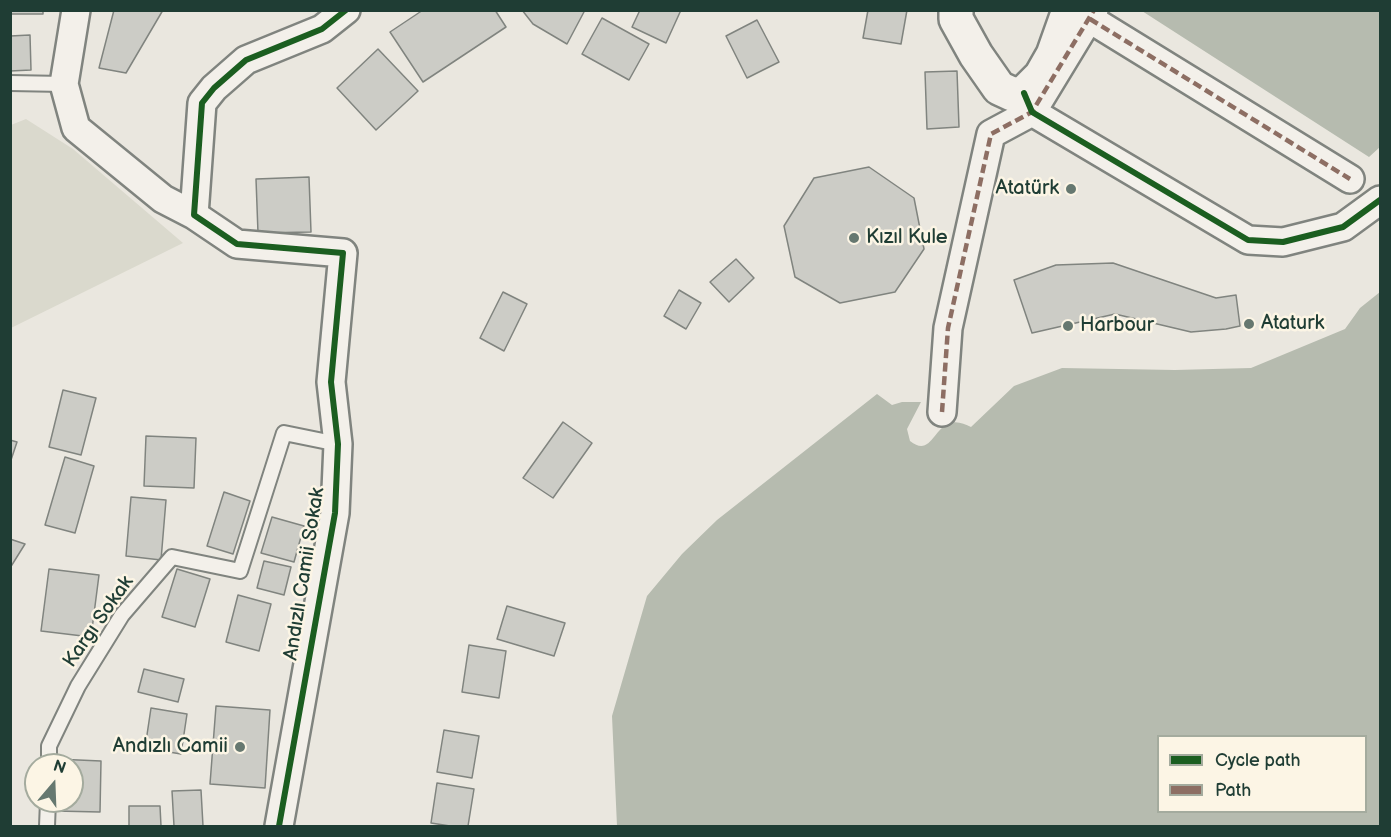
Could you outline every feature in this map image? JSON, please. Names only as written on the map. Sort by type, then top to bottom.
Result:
[{"type":"street","points":[[76,10],[64,84],[76,128],[163,199],[194,215],[202,103],[214,88],[246,60],[322,29],[346,10]]},
{"type":"street","points":[[956,10],[956,19],[976,55],[999,88],[1028,102],[1248,240],[1283,242],[1343,227],[1380,200]]},
{"type":"street","points":[[942,412],[948,328],[991,134],[1028,102],[1053,55],[1084,13],[1350,180]]},
{"type":"street","name":"Andızlı Camii Sokak","points":[[194,215],[237,244],[343,253],[331,382],[338,444],[335,513],[279,826]]},
{"type":"lane","points":[[10,83],[64,84]]},
{"type":"lane","name":"Kargı Sokak","points":[[49,753],[49,746],[78,686],[122,615],[172,556],[240,571],[284,433],[338,444]]},
{"type":"shaded area","points":[[1142,11],[1380,11],[1380,147],[1369,157]]},
{"type":"shaded area","points":[[26,119],[73,149],[183,243],[11,328],[11,125]]},
{"type":"shaded area","points":[[1380,292],[1380,826],[617,826],[612,716],[647,596],[682,554],[717,520],[877,394],[892,405],[902,402],[921,402],[907,429],[910,441],[922,446],[931,441],[948,424],[957,422],[971,427],[1014,386],[1062,368],[1175,370],[1251,368],[1345,329],[1360,308]]},
{"type":"building","points":[[10,10],[43,10],[43,14],[10,14]]},
{"type":"building","points":[[114,10],[163,10],[126,73],[99,68]]},
{"type":"building","points":[[423,10],[495,10],[506,27],[423,82],[390,32]]},
{"type":"building","points":[[522,10],[585,10],[567,44],[533,24]]},
{"type":"building","points":[[640,10],[681,10],[666,43],[632,27]]},
{"type":"building","points":[[868,10],[907,10],[901,44],[863,38]]},
{"type":"building","points":[[602,18],[649,44],[629,80],[582,54]]},
{"type":"building","points":[[757,20],[779,62],[747,78],[726,36]]},
{"type":"building","points":[[30,35],[31,70],[10,71],[10,36]]},
{"type":"building","points":[[378,49],[418,91],[376,130],[337,88]]},
{"type":"building","points":[[957,71],[959,127],[927,129],[925,72]]},
{"type":"building","name":"Kızıl Kule","points":[[869,167],[914,198],[924,249],[895,292],[840,303],[795,277],[784,226],[814,178]]},
{"type":"building","points":[[309,177],[311,232],[258,233],[256,179]]},
{"type":"building","points":[[736,259],[754,278],[729,302],[710,282]]},
{"type":"building","points":[[1113,263],[1216,298],[1236,295],[1240,326],[1191,332],[1115,314],[1032,333],[1014,280],[1056,265]]},
{"type":"building","points":[[679,290],[701,303],[686,329],[664,316]]},
{"type":"building","points":[[503,292],[527,304],[504,351],[480,338]]},
{"type":"building","points":[[63,390],[96,398],[81,455],[49,447]]},
{"type":"building","points":[[563,422],[592,443],[553,498],[523,478]]},
{"type":"building","points":[[146,436],[196,438],[194,488],[144,486]]},
{"type":"building","points":[[10,440],[17,442],[10,463]]},
{"type":"building","points":[[65,457],[94,466],[75,533],[45,525]]},
{"type":"building","points":[[224,492],[250,501],[233,554],[207,546]]},
{"type":"building","points":[[131,497],[166,500],[161,560],[126,556]]},
{"type":"building","points":[[272,517],[304,526],[294,562],[261,553]]},
{"type":"building","points":[[10,539],[25,544],[10,568]]},
{"type":"building","points":[[264,561],[291,567],[284,595],[257,588]]},
{"type":"building","points":[[49,569],[99,575],[91,637],[41,631]]},
{"type":"building","points":[[177,569],[210,579],[195,627],[162,617]]},
{"type":"building","points":[[238,595],[271,604],[259,651],[226,642]]},
{"type":"building","points":[[507,606],[565,623],[554,656],[497,639]]},
{"type":"building","points":[[469,645],[506,651],[499,698],[462,692]]},
{"type":"building","points":[[144,669],[184,679],[178,702],[138,692]]},
{"type":"building","name":"Andızlı Camii","points":[[216,706],[270,710],[265,788],[210,784]]},
{"type":"building","points":[[151,708],[187,714],[181,754],[145,748]]},
{"type":"building","points":[[444,730],[479,736],[472,778],[437,772]]},
{"type":"building","points":[[84,760],[101,761],[100,812],[84,812]]},
{"type":"building","points":[[437,783],[474,789],[468,826],[431,823]]},
{"type":"building","points":[[201,790],[203,826],[174,826],[172,791]]},
{"type":"building","points":[[129,806],[160,806],[161,826],[129,826]]},
{"type":"marked path","points":[[942,412],[948,328],[991,134],[1032,112],[1094,10]]},
{"type":"marked path","points":[[1090,19],[1350,179]]},
{"type":"cycle path","points":[[279,826],[335,513],[338,444],[331,382],[343,253],[237,244],[194,215],[202,103],[214,88],[246,60],[322,29],[346,10]]},
{"type":"cycle path","points":[[1024,93],[1032,112],[1248,240],[1283,242],[1343,227],[1380,200]]},
{"type":"place","name":"Atatürk","points":[[1071,189]]},
{"type":"place","name":"Kızıl Kule","points":[[854,238]]},
{"type":"place","name":"Ataturk","points":[[1249,324]]},
{"type":"place","name":"Harbour","points":[[1068,326]]},
{"type":"place","name":"Andızlı Camii","points":[[240,747]]}]
